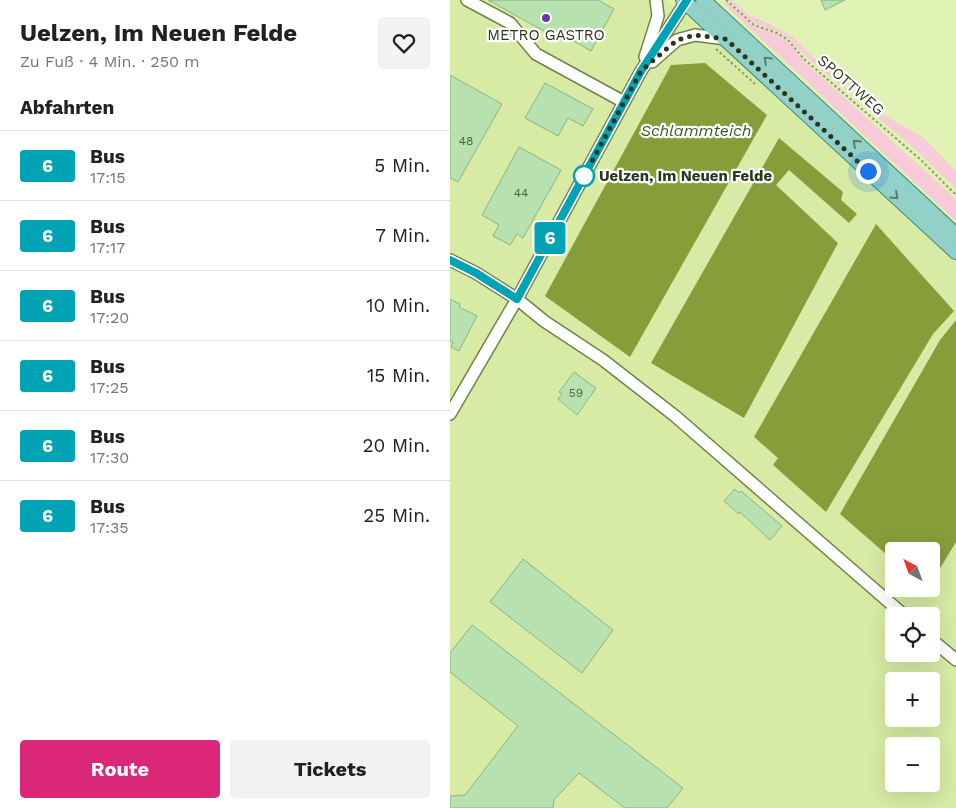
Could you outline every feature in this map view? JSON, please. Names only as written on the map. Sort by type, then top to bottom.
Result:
[{"type":"main road","points":[[703,0],[956,235]]},
{"type":"main road","points":[[685,1],[956,252]]},
{"type":"street","points":[[467,0],[510,23],[536,54],[624,102]]},
{"type":"street","points":[[641,71],[658,16],[656,0]]},
{"type":"street","points":[[450,414],[517,299],[641,71],[685,1]]},
{"type":"street","points":[[641,71],[677,40],[695,35],[726,39]]},
{"type":"street","points":[[450,260],[476,273],[517,299],[544,321],[603,360],[675,416],[895,607]]},
{"type":"street","points":[[940,647],[956,660]]},
{"type":"path","name":"SPOTTWEG","points":[[726,0],[754,24],[777,33],[788,40],[804,59],[921,160],[956,195]]},
{"type":"shaded area","points":[[450,0],[668,0],[808,123],[956,259],[956,808],[450,808]]},
{"type":"shaded area","points":[[727,0],[732,0],[749,15],[793,37],[860,102],[923,137],[956,171],[956,189],[918,152],[806,57],[789,39],[778,32],[754,23]]},
{"type":"shaded area","points":[[727,2],[753,25],[777,34],[787,41],[803,60],[956,199],[956,221],[724,4]]},
{"type":"water","name":"Schlammteich","points":[[705,63],[767,115],[630,357],[545,296],[671,65]]},
{"type":"water","name":"Schlammteich","points":[[779,138],[843,192],[841,200],[857,214],[849,223],[789,170],[776,185],[838,243],[744,418],[651,363]]},
{"type":"water","points":[[876,224],[954,311],[933,334],[826,512],[773,465],[778,458],[754,437]]},
{"type":"water","points":[[956,320],[956,542],[940,568],[940,542],[885,542],[885,553],[840,514],[940,340]]},
{"type":"building","points":[[488,0],[598,0],[614,9],[591,51],[563,35],[560,40]]},
{"type":"building","points":[[821,0],[845,0],[825,10]]},
{"type":"building","points":[[450,75],[502,104],[458,182],[450,178]]},
{"type":"building","points":[[545,83],[593,109],[583,126],[568,118],[558,136],[525,118]]},
{"type":"building","points":[[519,147],[561,170],[523,238],[517,234],[510,245],[493,236],[499,225],[482,215]]},
{"type":"building","points":[[450,299],[460,304],[459,307],[477,316],[459,351],[451,347],[453,342],[450,341]]},
{"type":"building","points":[[574,372],[596,388],[577,415],[558,399],[562,394],[559,392]]},
{"type":"building","points":[[735,489],[739,493],[741,491],[782,526],[770,540],[740,512],[739,514],[724,501]]},
{"type":"building","points":[[523,559],[613,630],[582,673],[490,602]]},
{"type":"building","points":[[472,625],[683,788],[667,808],[625,808],[579,773],[554,800],[553,808],[450,808],[450,796],[465,795],[518,726],[450,672],[450,653]]},
{"type":"bus line","name":"6","points":[[450,260],[476,273],[517,299],[641,71],[687,0]]},
{"type":"place","name":"METRO GASTRO","points":[[546,18]]},
{"type":"place","name":"Uelzen, Im Neuen Felde","points":[[584,176]]},
{"type":"route","points":[[584,176],[641,71],[677,40],[695,35],[726,39],[868,171]]}]
